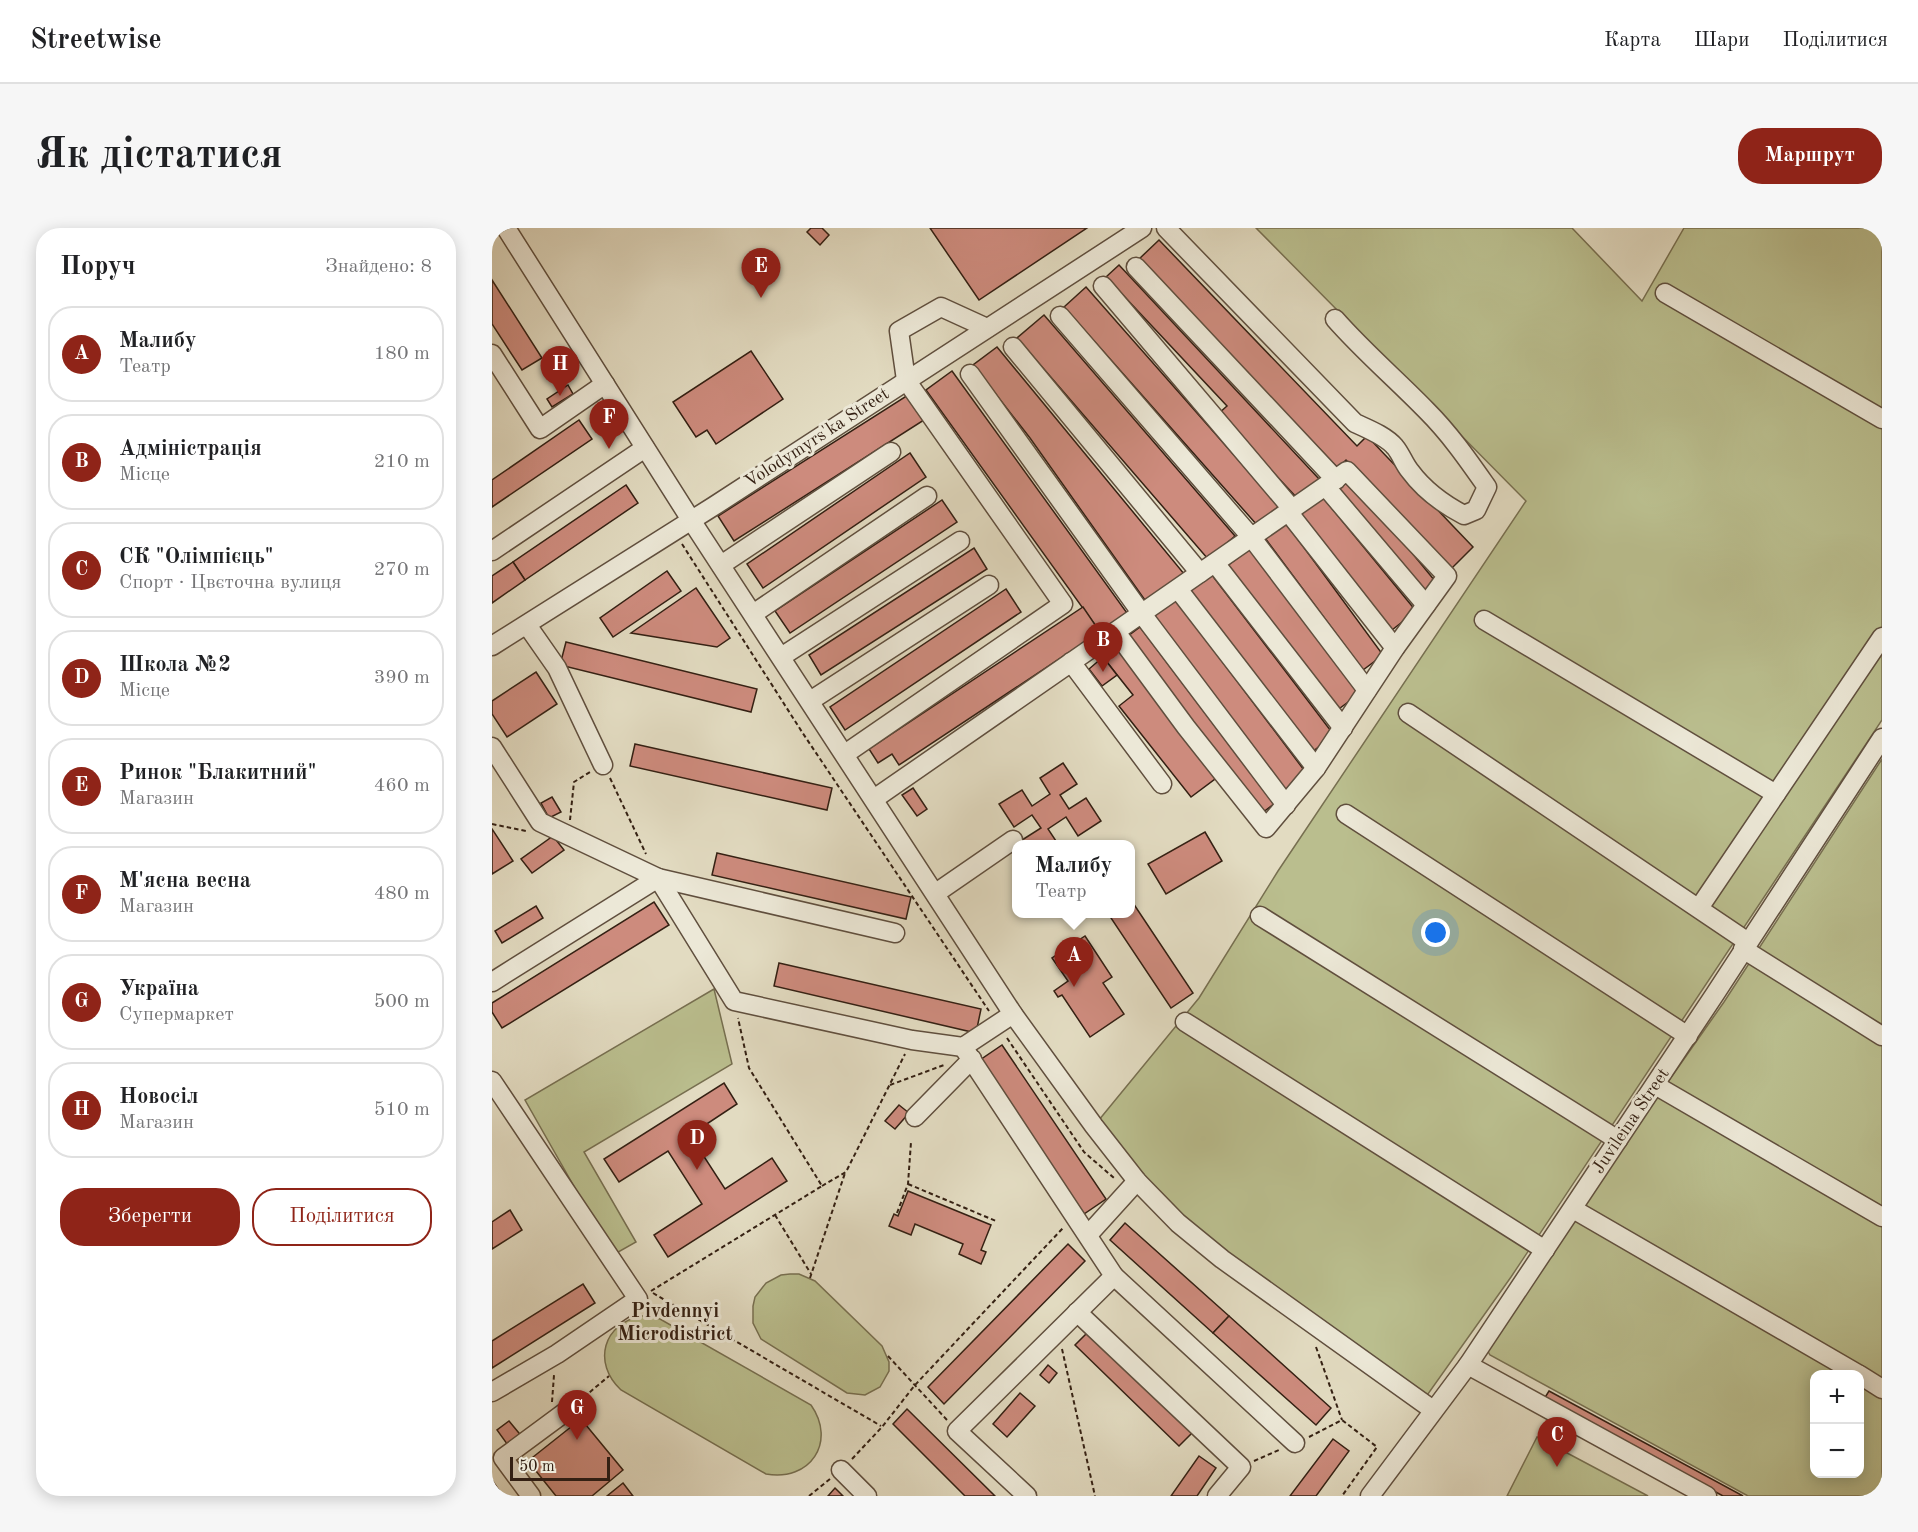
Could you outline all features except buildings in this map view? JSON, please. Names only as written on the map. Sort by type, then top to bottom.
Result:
[{"type":"street","points":[[506,228],[691,520],[1013,1014],[1137,1181],[1178,1223],[1222,1259],[1433,1410]]},
{"type":"street","name":"Volodymyrs'ka Street","points":[[492,646],[1142,228]]},
{"type":"street","points":[[1166,228],[1355,423],[1395,446],[1409,471],[1429,493],[1464,515],[1476,510],[1486,487],[1461,449],[1335,320]]},
{"type":"street","points":[[1136,267],[1331,483],[1426,605]]},
{"type":"street","points":[[1103,286],[1291,511],[1395,648]]},
{"type":"street","points":[[1665,293],[1882,419]]},
{"type":"street","points":[[845,754],[1063,604],[906,380],[899,331],[941,307],[987,328]]},
{"type":"street","points":[[1060,316],[1252,538],[1367,690]]},
{"type":"street","points":[[1013,347],[1208,568],[1343,728]]},
{"type":"street","points":[[492,354],[540,429],[605,384]]},
{"type":"street","points":[[970,374],[1142,614],[1286,805]]},
{"type":"street","points":[[492,551],[645,448]]},
{"type":"street","points":[[721,565],[891,452]]},
{"type":"street","points":[[874,799],[1347,471],[1447,576],[1395,648],[1316,768],[1266,828],[1186,728],[1116,632]]},
{"type":"street","points":[[753,614],[927,496]]},
{"type":"street","points":[[781,657],[960,541]]},
{"type":"street","points":[[810,701],[989,585]]},
{"type":"street","points":[[1178,589],[1316,768]]},
{"type":"street","points":[[1484,620],[1776,794]]},
{"type":"street","points":[[527,625],[557,668],[603,765]]},
{"type":"street","points":[[1699,908],[1882,637]]},
{"type":"street","points":[[1071,662],[1162,784]]},
{"type":"street","points":[[1408,713],[1699,908],[1746,945],[1882,1036]]},
{"type":"street","name":"Juvileina Street","points":[[1370,1496],[1468,1365],[1688,1036],[1882,738]]},
{"type":"street","points":[[492,747],[540,822],[658,878],[895,933]]},
{"type":"street","points":[[1346,814],[1688,1036]]},
{"type":"street","points":[[936,893],[1012,841]]},
{"type":"street","points":[[492,982],[658,878]]},
{"type":"street","points":[[658,878],[734,1001],[968,1054],[1114,1276],[1295,1443]]},
{"type":"street","points":[[1260,916],[1618,1140]]},
{"type":"street","points":[[915,1117],[968,1054],[1013,1014]]},
{"type":"street","points":[[1185,1022],[1545,1250]]},
{"type":"street","points":[[492,1081],[644,1295],[557,1354],[492,1392]]},
{"type":"street","points":[[1655,1085],[1882,1217]]},
{"type":"street","points":[[1088,1235],[1137,1181]]},
{"type":"street","points":[[1573,1209],[1850,1370]]},
{"type":"street","points":[[1027,1496],[957,1431],[1114,1276]]},
{"type":"street","points":[[1077,1312],[1241,1467],[1216,1496]]},
{"type":"street","points":[[1468,1365],[1707,1496]]},
{"type":"street","points":[[1864,1378],[1882,1389]]},
{"type":"street","points":[[531,1496],[503,1458],[572,1407]]},
{"type":"street","points":[[841,1470],[867,1496]]},
{"type":"path","points":[[568,835],[574,782],[603,765],[658,878]]},
{"type":"path","points":[[734,1001],[749,1068],[822,1186]]},
{"type":"path","points":[[810,1278],[846,1172],[912,1040]]},
{"type":"path","points":[[890,1085],[968,1054]]},
{"type":"path","points":[[897,1213],[908,1184],[911,1142]]},
{"type":"path","points":[[846,1172],[644,1295],[882,1427]]},
{"type":"path","points":[[908,1184],[996,1221]]},
{"type":"path","points":[[775,1215],[812,1274]]},
{"type":"path","points":[[809,1496],[841,1470],[882,1427],[915,1385],[1075,1215]]},
{"type":"path","points":[[1061,1342],[1095,1496]]},
{"type":"path","points":[[549,1424],[557,1354]]},
{"type":"path","points":[[888,1356],[957,1431]]},
{"type":"path","points":[[572,1407],[609,1376]]},
{"type":"path","points":[[1241,1467],[1342,1420],[1377,1447],[1342,1496]]},
{"type":"green space","points":[[1256,228],[1572,228],[1642,301],[1684,228],[1882,228],[1882,720],[1511,1277],[1423,1401],[1222,1259],[1094,1126],[1199,998],[1278,871],[1526,501]]},
{"type":"green space","points":[[1882,759],[1882,1496],[1748,1496],[1490,1355],[1486,1348],[1576,1213],[1724,1002]]},
{"type":"green space","points":[[714,989],[732,1064],[584,1152],[636,1242],[613,1255],[525,1100]]},
{"type":"green space","points":[[799,1274],[815,1281],[882,1346],[889,1362],[889,1371],[880,1387],[865,1395],[847,1393],[761,1339],[753,1323],[755,1297],[766,1283],[781,1275]]},
{"type":"green space","points":[[642,1316],[660,1319],[811,1405],[818,1419],[821,1433],[820,1445],[815,1456],[795,1472],[782,1475],[766,1474],[621,1390],[607,1368],[606,1345],[618,1327]]},
{"type":"green space","points":[[1537,1437],[1648,1496],[1507,1496]]},
{"type":"place","name":"Ринок \"Блакитний\"","points":[[761,298]]},
{"type":"place","name":"Новосіл","points":[[560,396]]},
{"type":"place","name":"М'ясна весна","points":[[609,449]]},
{"type":"place","name":"Адміністрація","points":[[1103,672]]},
{"type":"place","name":"Малибу","points":[[1074,987]]},
{"type":"place","name":"Школа №2","points":[[697,1170]]},
{"type":"place","name":"Україна","points":[[577,1440]]},
{"type":"place","name":"СК \"Олімпієць\"","points":[[1557,1467]]},
{"type":"district","name":"Pivdennyi Microdistrict","points":[[675,1324]]}]
